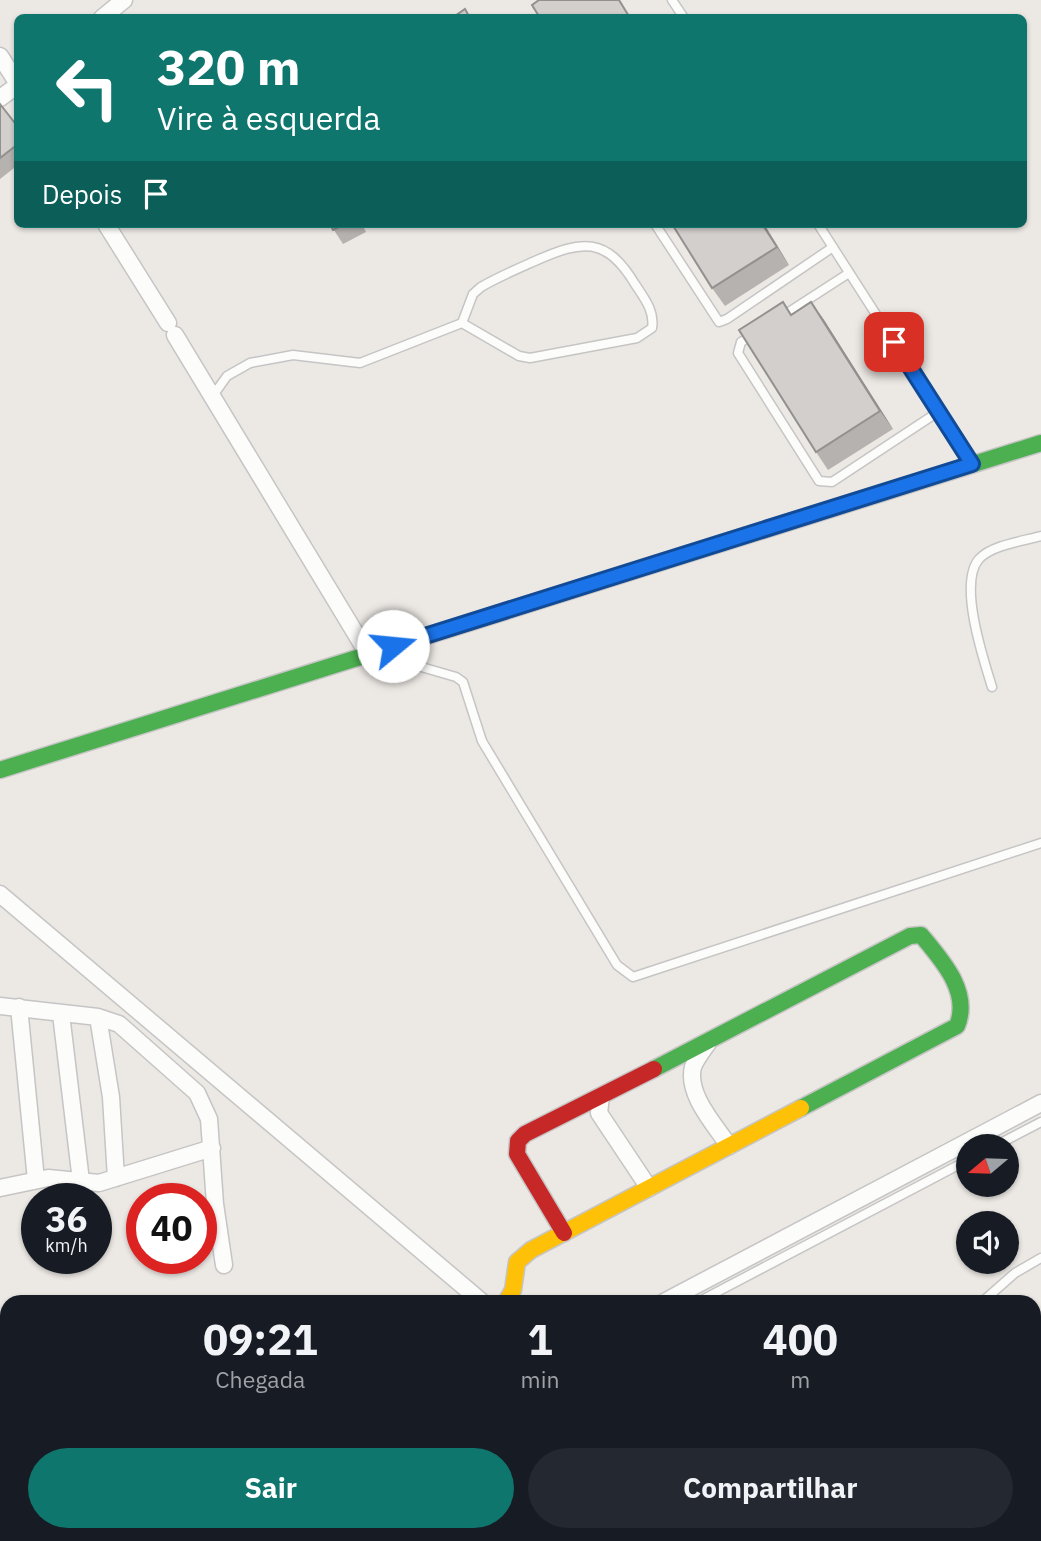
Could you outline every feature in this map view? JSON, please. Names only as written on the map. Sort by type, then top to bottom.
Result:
[{"type":"street","points":[[107,14],[124,0]]},
{"type":"street","points":[[0,56],[14,78]]},
{"type":"street","points":[[0,99],[14,87]]},
{"type":"street","points":[[108,228],[368,654]]},
{"type":"street","points":[[0,770],[1041,443]]},
{"type":"street","points":[[0,894],[474,1295]]},
{"type":"street","points":[[510,1295],[517,1262],[531,1250],[564,1233],[957,1026],[963,1009],[957,990],[939,955],[921,935],[910,936],[708,1043],[525,1134],[518,1141],[517,1154],[564,1233]]},
{"type":"street","points":[[0,1006],[98,1017],[119,1024],[197,1093],[209,1119],[215,1204],[224,1265]]},
{"type":"street","points":[[19,1007],[36,1180]]},
{"type":"street","points":[[61,1014],[81,1181]]},
{"type":"street","points":[[98,1017],[111,1097],[116,1178]]},
{"type":"street","points":[[708,1043],[694,1065],[692,1080],[700,1103],[729,1146]]},
{"type":"street","points":[[601,1096],[599,1113],[649,1188]]},
{"type":"street","points":[[677,1295],[1041,1103]]},
{"type":"street","points":[[0,1188],[59,1178],[99,1183],[212,1148]]},
{"type":"lane","points":[[658,228],[719,322],[833,247]]},
{"type":"lane","points":[[821,228],[972,464]]},
{"type":"lane","points":[[212,397],[227,376],[250,363],[293,355],[360,363],[462,324],[473,294],[481,287],[564,248],[579,245],[602,249],[615,256],[649,307],[653,321],[652,328],[637,338],[530,358],[519,356],[462,324]]},
{"type":"lane","points":[[774,321],[849,273]]},
{"type":"lane","points":[[763,328],[741,342],[737,353],[819,481],[832,482],[938,412]]},
{"type":"lane","points":[[992,687],[972,603],[972,571],[984,555],[1041,536]]},
{"type":"lane","points":[[418,666],[457,677],[463,682],[482,741],[617,965],[633,977],[1041,843]]},
{"type":"lane","points":[[1018,1134],[1041,1122]]},
{"type":"lane","points":[[711,1295],[956,1166]]},
{"type":"lane","points":[[991,1295],[1039,1258]]},
{"type":"building","points":[[539,0],[619,0],[628,14],[538,14],[532,5]]},
{"type":"building","points":[[0,104],[14,122],[14,147],[0,158]]},
{"type":"building","points":[[674,228],[765,228],[777,247],[712,288]]},
{"type":"building","points":[[783,302],[791,315],[811,302],[880,411],[816,452],[739,330]]},
{"type":"traffic: fast","points":[[655,564],[1041,443]]},
{"type":"traffic: fast","points":[[0,770],[411,641]]},
{"type":"traffic: fast","points":[[654,1069],[910,936],[921,935],[945,966],[957,989],[960,1001],[957,1026],[801,1108]]},
{"type":"traffic: slow","points":[[510,1295],[517,1262],[531,1250],[801,1108]]},
{"type":"traffic: jam","points":[[411,641],[655,564]]},
{"type":"traffic: jam","points":[[564,1233],[517,1154],[518,1141],[525,1134],[654,1069]]},
{"type":"route","points":[[393,646],[972,464],[894,342]]}]
